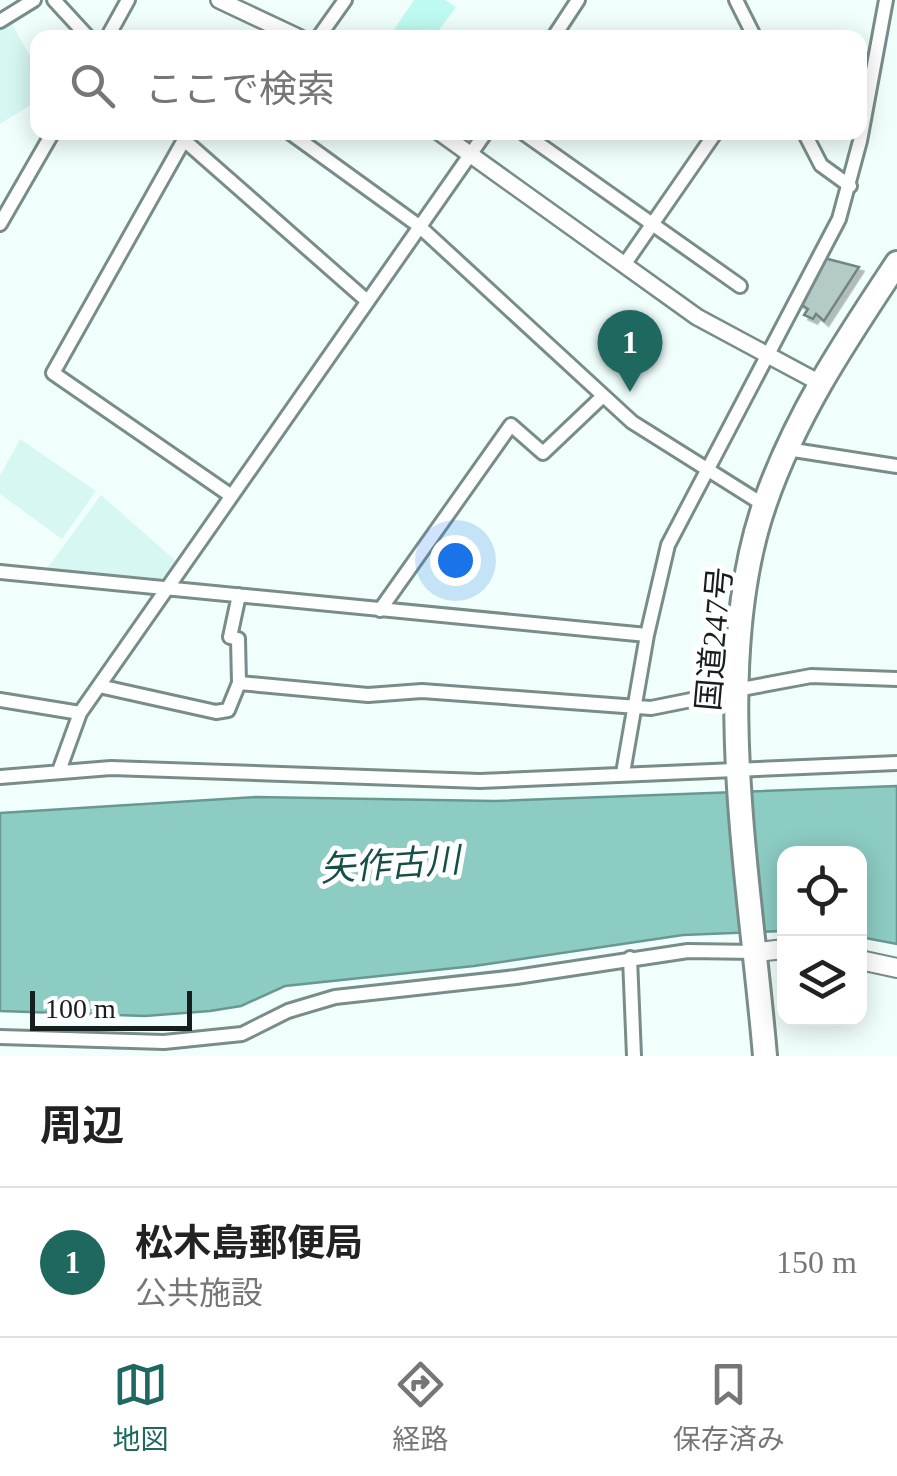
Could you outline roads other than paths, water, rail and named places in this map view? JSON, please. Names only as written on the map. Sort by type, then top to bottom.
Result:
[{"type":"highway","name":"国道247号","points":[[765,1056],[739,769],[742,617],[764,505],[788,449],[818,382],[897,263]]},
{"type":"main road","points":[[757,952],[777,950]]},
{"type":"main road","points":[[867,962],[897,968]]},
{"type":"street","points":[[0,20],[34,0]]},
{"type":"street","points":[[54,0],[82,30]]},
{"type":"street","points":[[111,30],[128,0]]},
{"type":"street","points":[[219,0],[279,30]]},
{"type":"street","points":[[323,30],[344,0]]},
{"type":"street","points":[[557,30],[578,0]]},
{"type":"street","points":[[736,0],[752,30]]},
{"type":"street","points":[[867,98],[886,0]]},
{"type":"street","points":[[0,224],[48,140]]},
{"type":"street","points":[[230,495],[53,373],[184,140],[366,300]]},
{"type":"street","points":[[300,140],[419,226],[632,422],[764,505]]},
{"type":"street","points":[[450,140],[709,324],[818,382]]},
{"type":"street","points":[[58,771],[80,712],[480,140]]},
{"type":"street","points":[[533,140],[740,286]]},
{"type":"street","points":[[624,265],[710,140]]},
{"type":"street","points":[[808,140],[821,165],[850,186]]},
{"type":"street","points":[[623,773],[647,635],[668,545],[764,356],[820,263],[850,186],[859,140]]},
{"type":"street","points":[[380,610],[511,425],[544,453],[603,396]]},
{"type":"street","points":[[788,449],[897,466]]},
{"type":"street","points":[[0,572],[647,635]]},
{"type":"street","points":[[98,686],[216,712],[228,710],[235,703],[239,683],[238,639],[230,637],[239,595]]},
{"type":"street","points":[[747,688],[828,675],[897,680]]},
{"type":"street","points":[[239,683],[368,695],[422,691],[633,707],[726,693]]},
{"type":"street","points":[[0,700],[80,712]]},
{"type":"street","points":[[0,777],[58,771],[207,769],[302,777],[480,781],[897,762]]},
{"type":"street","points":[[0,1037],[164,1042],[242,1034],[288,1011],[335,997],[516,978],[688,951],[757,952]]},
{"type":"street","points":[[630,958],[634,1056]]},
{"type":"water","name":"矢作古川","points":[[897,786],[897,944],[867,938],[867,846],[777,846],[777,931],[683,935],[474,966],[285,986],[241,1006],[210,1011],[145,1016],[0,1011],[0,813],[256,797],[495,801]]},
{"type":"place","name":"松木島郵便局","points":[[630,392]]}]
